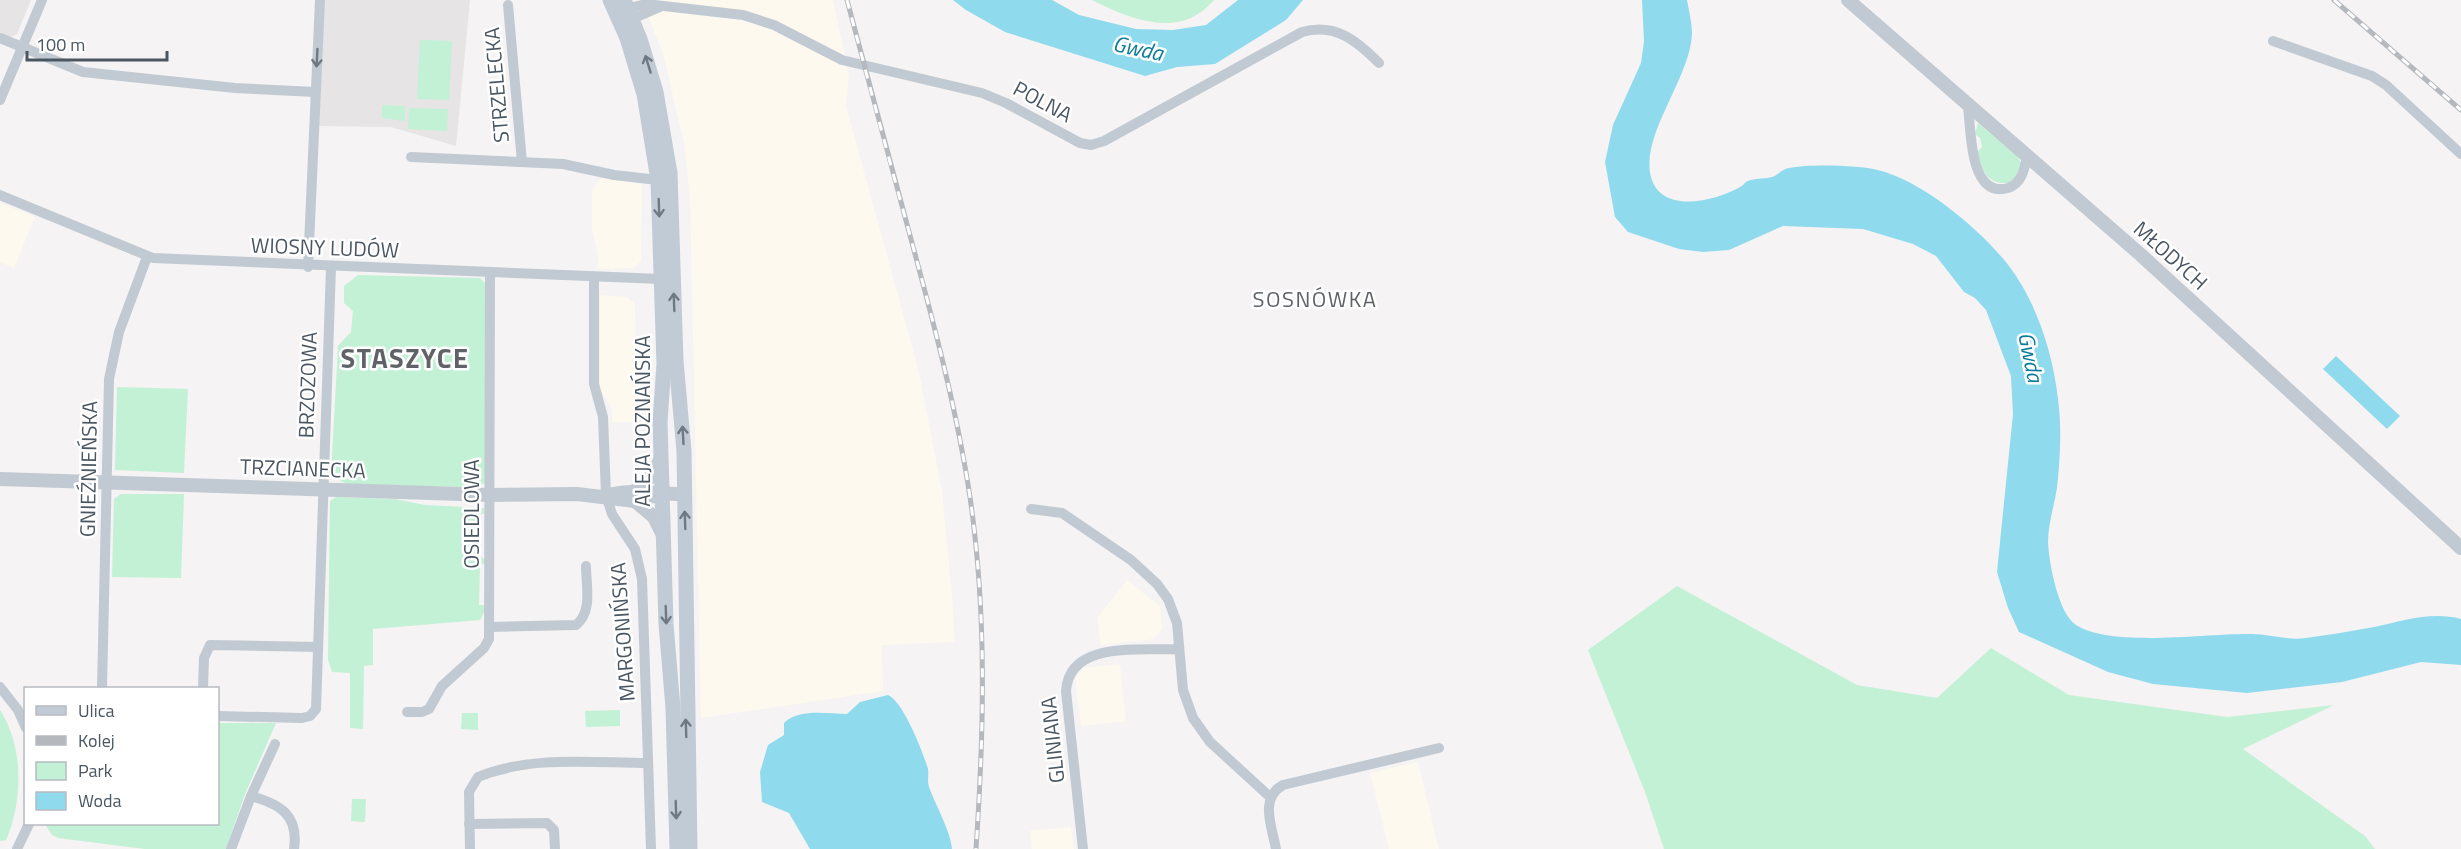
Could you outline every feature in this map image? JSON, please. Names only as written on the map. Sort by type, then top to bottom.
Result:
[{"type":"main road","name":"ALEJA POZNAŃSKA","points":[[622,10],[646,103],[658,180],[664,364],[662,494],[673,708],[677,849]]},
{"type":"main road","name":"ALEJA POZNAŃSKA","points":[[622,10],[656,92],[668,154],[685,494],[688,602],[686,709],[690,849]]},
{"type":"main road","points":[[665,573],[674,596],[688,602]]},
{"type":"street","points":[[0,100],[42,0]]},
{"type":"street","points":[[308,267],[320,0]]},
{"type":"street","name":"MŁODYCH","points":[[1848,0],[2165,276],[2461,548]]},
{"type":"street","name":"STRZELECKA","points":[[508,5],[522,162]]},
{"type":"street","name":"POLNA","points":[[622,10],[664,6],[727,12],[759,19],[842,60],[960,86],[995,98],[1086,145],[1104,141],[1302,32],[1322,29],[1344,34],[1358,42],[1378,63]]},
{"type":"street","points":[[0,38],[93,74],[235,88],[315,92]]},
{"type":"street","points":[[2272,41],[2372,76],[2386,85],[2461,154]]},
{"type":"street","points":[[1968,106],[1976,169],[1985,183],[2001,189],[2015,184],[2022,176],[2027,158]]},
{"type":"street","name":"STRZELECKA","points":[[411,157],[563,164],[614,175],[658,180]]},
{"type":"street","name":"WIOSNY LUDÓW","points":[[0,195],[147,257],[308,267],[661,279]]},
{"type":"street","name":"GNIEŹNIEŃSKA","points":[[102,687],[109,380],[114,347],[147,257]]},
{"type":"street","name":"BRZOZOWA","points":[[219,716],[302,718],[314,713],[331,267]]},
{"type":"street","name":"OSIEDLOWA","points":[[407,712],[423,712],[429,709],[442,686],[486,645],[490,627],[490,273]]},
{"type":"street","name":"MARGONIŃSKA","points":[[594,278],[594,384],[603,417],[606,495],[612,514],[635,549],[641,570],[651,849]]},
{"type":"street","points":[[661,458],[653,476],[635,496],[654,517],[664,536]]},
{"type":"street","name":"TRZCIANECKA","points":[[0,479],[491,495],[685,494]]},
{"type":"street","points":[[1031,509],[1042,508],[1062,513],[1147,573],[1168,599],[1177,623],[1183,690],[1193,718],[1210,742],[1269,796]]},
{"type":"street","points":[[490,627],[576,625],[584,617],[586,609],[586,566]]},
{"type":"street","points":[[204,687],[204,658],[210,645],[318,648]]},
{"type":"street","name":"GLINIANA","points":[[1083,849],[1066,691],[1071,672],[1079,661],[1098,653],[1179,649]]},
{"type":"street","points":[[0,687],[11,699],[24,724]]},
{"type":"street","points":[[11,699],[24,701]]},
{"type":"street","points":[[231,849],[251,796],[275,744]]},
{"type":"street","points":[[1276,849],[1268,804],[1269,796],[1283,785],[1439,748]]},
{"type":"street","points":[[470,849],[471,786],[485,774],[543,762],[648,763]]},
{"type":"street","points":[[251,796],[276,804],[287,813],[295,829],[294,849]]},
{"type":"street","points":[[469,824],[547,823],[554,830],[555,849]]},
{"type":"street","points":[[21,846],[29,825]]},
{"type":"shaded area","points":[[0,0],[31,0],[17,34],[9,38],[0,34]]},
{"type":"shaded area","points":[[322,0],[470,0],[456,146],[391,127],[317,126]]},
{"type":"shaded area","points":[[641,0],[833,0],[849,75],[846,106],[919,372],[942,491],[952,596],[955,642],[882,645],[883,691],[701,718],[690,198],[684,144],[663,53]]},
{"type":"shaded area","points":[[602,177],[642,184],[641,261],[634,268],[597,269],[598,257],[592,230],[592,189]]},
{"type":"shaded area","points":[[0,203],[35,217],[14,268],[0,262]]},
{"type":"shaded area","points":[[600,295],[628,297],[635,304],[637,422],[612,422],[612,409],[600,390]]},
{"type":"shaded area","points":[[1127,580],[1160,606],[1162,629],[1154,639],[1101,645],[1097,618]]},
{"type":"shaded area","points":[[1120,664],[1126,721],[1081,726],[1075,678],[1083,668]]},
{"type":"shaded area","points":[[1418,762],[1439,849],[1389,849],[1370,773]]},
{"type":"shaded area","points":[[1071,827],[1074,849],[1032,849],[1030,831]]},
{"type":"green space","points":[[1092,0],[1214,0],[1201,12],[1186,20],[1171,23],[1139,19]]},
{"type":"green space","points":[[420,40],[452,41],[449,100],[417,99]]},
{"type":"green space","points":[[382,105],[405,106],[405,121],[382,118]]},
{"type":"green space","points":[[409,108],[448,109],[447,131],[408,129]]},
{"type":"green space","points":[[1978,123],[2017,156],[2021,163],[2015,178],[2008,183],[1994,181],[1983,170],[1977,152],[1982,147],[1980,138],[1975,134]]},
{"type":"green space","points":[[358,275],[480,278],[486,284],[487,474],[484,484],[468,487],[348,485],[331,475],[338,346],[351,332],[353,311],[344,303],[344,286]]},
{"type":"green space","points":[[117,387],[188,389],[184,473],[115,470]]},
{"type":"green space","points":[[121,494],[184,494],[181,578],[112,577],[114,499]]},
{"type":"green space","points":[[336,497],[395,499],[425,505],[484,508],[484,514],[480,514],[479,557],[484,558],[486,563],[480,565],[479,605],[484,605],[485,611],[480,620],[373,629],[373,665],[364,666],[363,729],[350,728],[350,673],[332,672],[328,659],[330,501]]},
{"type":"green space","points":[[1677,586],[1857,685],[1937,698],[1991,648],[2069,695],[2227,717],[2334,705],[2243,749],[2365,836],[2375,849],[1664,849],[1645,792],[1588,650]]},
{"type":"green space","points":[[0,710],[8,725],[17,757],[18,791],[12,825],[6,840],[0,841]]},
{"type":"green space","points":[[620,710],[620,726],[586,727],[585,711]]},
{"type":"green space","points":[[462,713],[478,713],[478,730],[461,729]]},
{"type":"green space","points":[[219,723],[276,723],[245,794],[226,849],[145,849],[58,838],[52,835],[46,825],[219,825]]},
{"type":"green space","points":[[352,799],[366,799],[365,822],[351,821]]},
{"type":"water","name":"Gwda","points":[[953,0],[1052,0],[1079,15],[1136,29],[1173,30],[1206,25],[1238,0],[1303,0],[1286,20],[1215,64],[1177,67],[1145,76],[1005,32]]},
{"type":"water","name":"Gwda","points":[[1642,0],[1687,0],[1692,34],[1683,69],[1652,143],[1651,177],[1657,189],[1666,197],[1677,201],[1704,200],[1730,192],[1754,179],[1772,177],[1787,169],[1798,167],[1870,168],[1914,185],[1950,209],[1983,237],[2019,280],[2042,330],[2056,382],[2060,421],[2060,455],[2048,542],[2059,599],[2064,610],[2076,625],[2092,632],[2136,638],[2252,634],[2299,639],[2428,616],[2450,617],[2461,619],[2461,665],[2421,662],[2342,682],[2247,693],[2153,684],[2108,672],[2019,632],[2008,608],[1997,572],[2013,414],[2011,376],[1986,310],[1975,298],[1964,292],[1936,256],[1913,244],[1863,229],[1783,226],[1729,250],[1703,252],[1679,249],[1628,232],[1615,217],[1605,162],[1613,125],[1641,63],[1644,41]]},
{"type":"water","points":[[2336,356],[2400,416],[2387,429],[2323,369]]},
{"type":"water","points":[[888,695],[900,707],[917,740],[928,769],[929,787],[946,826],[952,849],[810,849],[789,813],[762,802],[760,772],[768,745],[784,735],[784,723],[790,718],[814,713],[847,714],[860,702]]},
{"type":"railway","points":[[847,0],[943,361],[970,497],[979,585],[982,673],[981,761],[976,849]]},
{"type":"railway","points":[[2334,0],[2461,110]]},
{"type":"district","name":"SOSNÓWKA","points":[[1315,299]]},
{"type":"district","name":"STASZYCE","points":[[405,357]]}]
